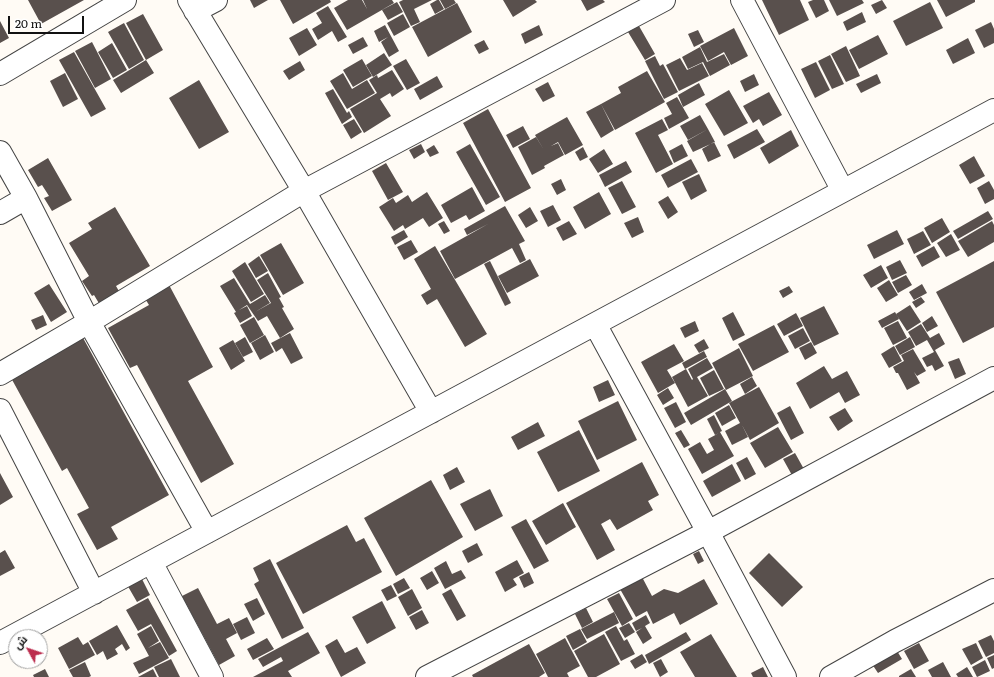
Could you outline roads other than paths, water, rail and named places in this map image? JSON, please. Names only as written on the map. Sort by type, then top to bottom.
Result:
[{"type":"street","points":[[0,74],[125,0]]},
{"type":"street","points":[[216,0],[192,6],[304,191],[431,412]]},
{"type":"street","points":[[0,374],[89,322],[304,191],[664,0]]},
{"type":"street","points":[[742,0],[843,191]]},
{"type":"street","points":[[0,643],[994,110]]},
{"type":"street","points":[[0,152],[26,198],[89,322],[207,532]]},
{"type":"street","points":[[0,213],[26,198]]},
{"type":"street","points":[[595,324],[785,677]]},
{"type":"street","points":[[427,677],[708,532],[994,378]]},
{"type":"street","points":[[0,410],[94,593]]},
{"type":"street","points":[[151,562],[212,677]]},
{"type":"street","points":[[831,677],[895,641],[994,590]]}]
